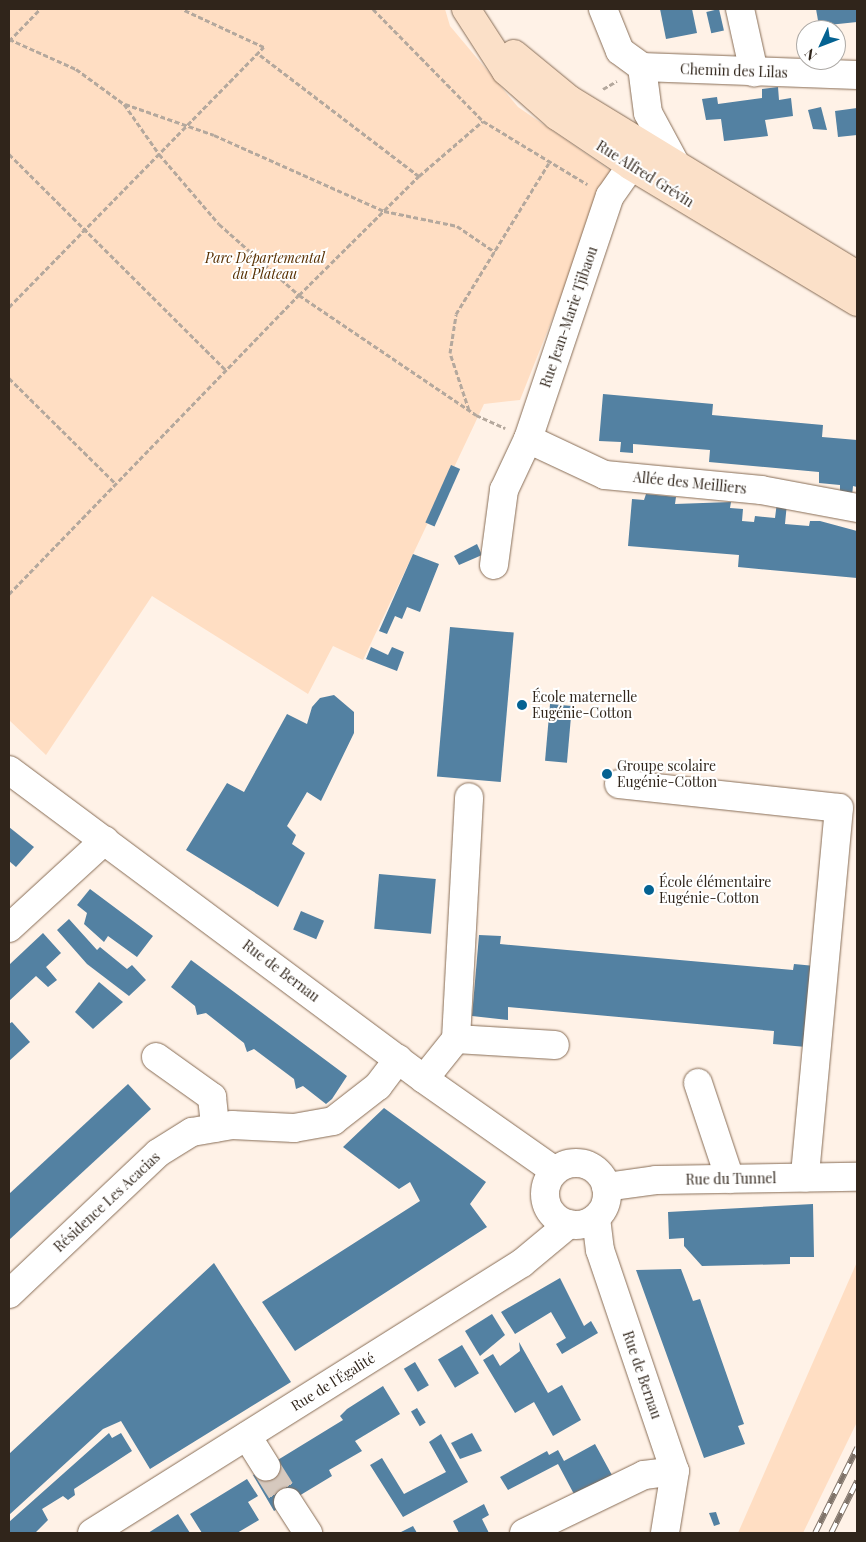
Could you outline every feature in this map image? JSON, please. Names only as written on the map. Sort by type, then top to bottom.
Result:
[{"type":"main road","name":"Rue Alfred Grévin","points":[[468,9],[517,58],[570,100],[674,161],[857,275]]},
{"type":"main road","name":"Rue Alfred Grévin","points":[[468,9],[506,71],[557,116],[630,166],[857,302]]},
{"type":"street","points":[[603,9],[620,50],[633,72]]},
{"type":"street","points":[[740,9],[754,72]]},
{"type":"street","name":"Rue Alfred Grévin","points":[[633,72],[648,113],[674,161]]},
{"type":"street","name":"Chemin des Lilas","points":[[633,72],[754,72],[857,75]]},
{"type":"street","name":"Rue Jean-Marie Tjibaou","points":[[494,565],[504,490],[528,439],[610,196],[630,166]]},
{"type":"street","name":"Allée des Meilliers","points":[[528,439],[605,475],[761,490],[857,508]]},
{"type":"street","name":"Rue de Bernau","points":[[9,770],[424,1079],[555,1170]]},
{"type":"street","points":[[619,784],[839,808],[805,1178]]},
{"type":"street","points":[[424,1079],[456,1039],[469,798]]},
{"type":"street","points":[[9,928],[105,840]]},
{"type":"street","points":[[456,1039],[555,1045]]},
{"type":"street","points":[[156,1057],[212,1097],[215,1128]]},
{"type":"street","name":"Résidence Les Acacias","points":[[9,1294],[158,1153],[192,1132],[215,1128],[294,1128],[334,1121],[378,1086],[398,1059]]},
{"type":"street","points":[[698,1083],[730,1179]]},
{"type":"street","points":[[585,1164],[606,1186],[605,1204],[596,1218],[569,1224],[553,1214],[545,1197],[555,1170],[585,1164]]},
{"type":"street","name":"Rue du Tunnel","points":[[606,1186],[730,1179],[857,1177]]},
{"type":"street","name":"Rue de Bernau","points":[[596,1218],[600,1250],[675,1471],[664,1533]]},
{"type":"street","name":"Rue de l'Égalité","points":[[92,1533],[522,1263],[569,1224]]},
{"type":"street","points":[[247,1436],[266,1467]]},
{"type":"street","points":[[524,1533],[644,1475],[675,1471]]},
{"type":"street","points":[[288,1502],[308,1533]]},
{"type":"path","points":[[40,9],[9,40],[76,69],[124,104],[186,127],[214,135],[384,211],[457,226],[496,252]]},
{"type":"path","points":[[9,307],[159,154],[260,55],[264,47],[182,9]]},
{"type":"path","points":[[373,9],[483,121],[549,163],[610,196]]},
{"type":"path","points":[[260,55],[419,176]]},
{"type":"path","points":[[600,91],[633,72]]},
{"type":"path","points":[[124,104],[159,154],[219,224],[299,295],[470,411],[528,439]]},
{"type":"path","points":[[9,594],[225,369],[299,295],[419,176],[483,121]]},
{"type":"path","points":[[9,154],[225,369]]},
{"type":"path","points":[[470,411],[450,353],[456,314],[496,252],[549,163]]},
{"type":"path","points":[[9,378],[116,484]]},
{"type":"green space","name":"Parc Départemental du Plateau","points":[[9,9],[445,9],[450,26],[518,107],[611,171],[520,400],[484,404],[363,660],[333,646],[308,694],[152,596],[46,755],[9,720]]},
{"type":"green space","points":[[857,1262],[857,1422],[803,1533],[738,1533]]},
{"type":"building","points":[[660,9],[692,9],[697,33],[666,39]]},
{"type":"building","points":[[719,9],[724,30],[711,33],[706,12]]},
{"type":"building","points":[[816,9],[857,9],[857,22],[846,23],[846,20],[818,20]]},
{"type":"building","points":[[778,87],[779,100],[791,98],[793,116],[765,120],[768,136],[724,141],[721,119],[706,120],[702,99],[717,97],[718,104],[762,98],[762,89]]},
{"type":"building","points":[[821,107],[827,130],[813,129],[808,110]]},
{"type":"building","points":[[857,108],[857,135],[838,137],[835,111]]},
{"type":"building","points":[[603,394],[713,404],[712,415],[823,425],[822,437],[857,440],[857,487],[853,486],[852,496],[840,495],[840,485],[819,483],[819,472],[709,462],[710,450],[633,444],[633,453],[620,452],[621,442],[599,441]]},
{"type":"building","points":[[451,465],[460,469],[435,527],[425,523]]},
{"type":"building","points":[[646,494],[676,497],[675,504],[731,502],[730,508],[743,509],[742,521],[754,522],[755,516],[775,518],[777,502],[787,503],[785,524],[809,526],[810,521],[820,521],[857,531],[857,578],[738,567],[739,555],[628,546],[632,499],[644,500]]},
{"type":"building","points":[[477,544],[482,555],[459,565],[454,556]]},
{"type":"building","points":[[413,554],[439,564],[420,612],[407,607],[402,619],[395,616],[387,634],[379,631]]},
{"type":"building","points":[[450,627],[514,633],[501,782],[437,776]]},
{"type":"building","points":[[371,647],[388,655],[392,647],[404,652],[397,671],[366,659]]},
{"type":"building","points":[[334,695],[354,712],[354,733],[321,801],[307,792],[287,826],[296,835],[292,844],[305,853],[278,907],[186,850],[227,783],[244,792],[287,714],[307,724],[312,707],[320,698]]},
{"type":"building","points":[[550,704],[572,706],[567,763],[545,761]]},
{"type":"building","points":[[9,827],[34,847],[16,867],[9,861]]},
{"type":"building","points":[[379,874],[436,879],[431,934],[374,929]]},
{"type":"building","points":[[90,889],[153,936],[137,957],[108,936],[104,942],[84,924],[87,913],[77,905]]},
{"type":"building","points":[[301,911],[324,921],[316,939],[293,929]]},
{"type":"building","points":[[69,919],[97,950],[100,947],[127,969],[132,965],[146,980],[129,996],[87,964],[57,930]]},
{"type":"building","points":[[43,933],[61,953],[46,967],[57,980],[48,987],[36,976],[9,1001],[9,965]]},
{"type":"building","points":[[479,935],[501,936],[500,944],[793,970],[794,964],[815,966],[806,1047],[773,1044],[774,1031],[508,1007],[508,1020],[472,1016]]},
{"type":"building","points":[[191,960],[347,1076],[332,1099],[326,1104],[303,1086],[296,1089],[294,1079],[254,1049],[247,1052],[244,1043],[206,1013],[197,1015],[195,1006],[171,987]]},
{"type":"building","points":[[99,982],[123,1002],[93,1029],[75,1012]]},
{"type":"building","points":[[12,1022],[30,1042],[9,1061],[9,1024]]},
{"type":"building","points":[[128,1084],[151,1109],[9,1240],[9,1194]]},
{"type":"building","points":[[384,1108],[486,1182],[470,1204],[487,1227],[295,1351],[262,1302],[420,1201],[410,1182],[399,1189],[343,1147]]},
{"type":"building","points":[[813,1204],[814,1257],[790,1257],[790,1264],[702,1266],[684,1246],[684,1238],[669,1239],[668,1212]]},
{"type":"building","points":[[214,1263],[291,1382],[150,1469],[121,1421],[103,1429],[9,1515],[9,1454]]},
{"type":"building","points":[[681,1269],[693,1301],[700,1299],[744,1424],[738,1426],[745,1444],[704,1458],[636,1270]]},
{"type":"building","points":[[560,1278],[584,1326],[591,1321],[598,1333],[562,1354],[556,1344],[566,1338],[551,1312],[515,1334],[501,1312]]},
{"type":"building","points":[[492,1314],[505,1335],[480,1356],[465,1331]]},
{"type":"building","points":[[519,1342],[548,1393],[562,1385],[581,1420],[553,1436],[534,1402],[515,1413],[483,1360],[493,1354],[500,1366],[520,1351]]},
{"type":"building","points":[[462,1345],[479,1373],[455,1388],[438,1359]]},
{"type":"building","points":[[415,1362],[429,1385],[418,1392],[404,1369]]},
{"type":"building","points":[[383,1386],[400,1414],[355,1441],[362,1451],[329,1470],[332,1476],[274,1511],[253,1475],[343,1420],[340,1416],[347,1409]]},
{"type":"building","points":[[417,1408],[426,1423],[420,1426],[411,1412]]},
{"type":"building","points":[[109,1433],[112,1438],[121,1433],[132,1451],[74,1489],[75,1495],[68,1500],[63,1496],[42,1509],[48,1520],[35,1533],[9,1533],[9,1522]]},
{"type":"building","points":[[472,1433],[482,1451],[460,1459],[451,1443]]},
{"type":"building","points":[[441,1434],[468,1482],[403,1517],[370,1465],[382,1458],[404,1494],[446,1472],[429,1442]]},
{"type":"building","points":[[595,1444],[613,1477],[575,1496],[558,1464],[508,1490],[500,1477],[547,1451],[549,1455],[558,1450],[564,1461]]},
{"type":"building","points":[[247,1479],[258,1496],[248,1502],[259,1520],[237,1533],[202,1533],[190,1514]]},
{"type":"building","points":[[484,1504],[489,1515],[482,1519],[489,1533],[459,1533],[453,1521]]},
{"type":"building","points":[[716,1512],[720,1524],[714,1526],[709,1513]]},
{"type":"building","points":[[178,1514],[190,1533],[148,1533]]},
{"type":"building","points":[[413,1526],[417,1533],[399,1533]]},
{"type":"tunnel","points":[[266,1467],[288,1502]]},
{"type":"railway","points":[[815,1533],[857,1448]]},
{"type":"railway","points":[[831,1533],[857,1481]]},
{"type":"place","name":"École maternelle Eugénie-Cotton","points":[[522,705]]},
{"type":"place","name":"Groupe scolaire Eugénie-Cotton","points":[[607,774]]},
{"type":"place","name":"École élémentaire Eugénie-Cotton","points":[[649,890]]}]
